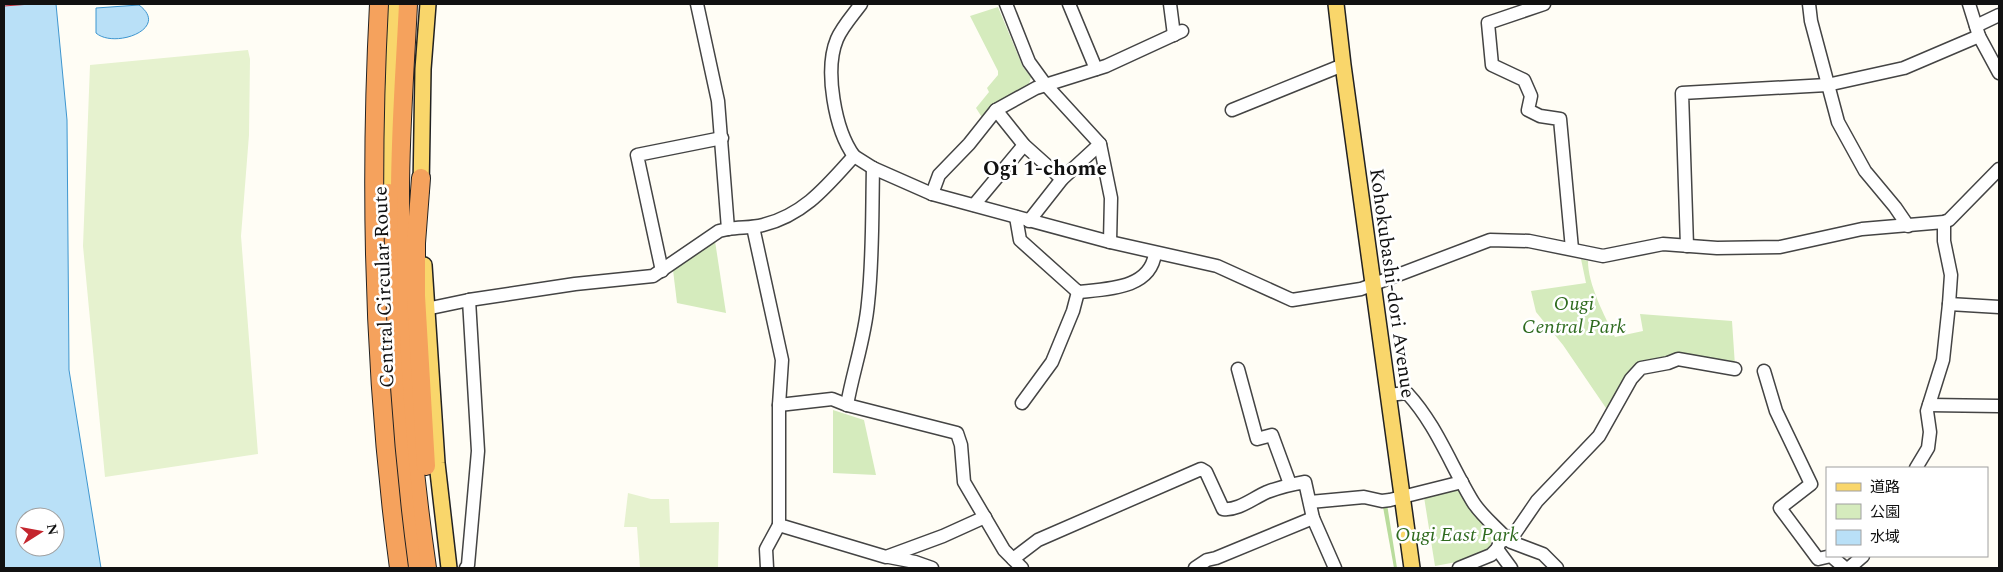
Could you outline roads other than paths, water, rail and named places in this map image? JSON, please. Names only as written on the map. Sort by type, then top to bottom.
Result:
[{"type":"highway","name":"Central Circular Route","points":[[408,4],[400,193],[404,337],[413,461],[427,568]]},
{"type":"highway","name":"Central Circular Route","points":[[380,7],[374,127],[374,264],[385,445],[399,568]]},
{"type":"highway","points":[[421,178],[416,243],[416,296],[425,459],[439,568]]},
{"type":"highway","points":[[388,193],[389,330]]},
{"type":"highway","points":[[380,254],[412,568]]},
{"type":"main road","points":[[395,4],[388,193],[395,336],[405,461],[418,568]]},
{"type":"main road","points":[[428,4],[423,69],[421,178],[426,309],[437,463],[449,568]]},
{"type":"main road","name":"Kohokubashi-dori Avenue","points":[[1336,4],[1412,568]]},
{"type":"main road","points":[[380,7],[384,45],[380,254],[388,399],[406,568]]},
{"type":"street","points":[[697,4],[718,101],[728,229]]},
{"type":"street","points":[[861,4],[837,38],[831,79],[832,96],[840,124],[849,149],[854,156],[872,168],[932,194],[1110,242],[1217,266],[1292,300],[1351,291],[1374,285],[1490,240],[1529,241],[1603,256],[1663,244],[1724,248],[1780,247],[1862,229],[1944,222],[1949,220],[1999,168]]},
{"type":"street","points":[[1006,4],[1029,62],[1045,84],[1100,144],[1111,198],[1110,242]]},
{"type":"street","points":[[1070,4],[1096,69]]},
{"type":"street","points":[[932,194],[939,175],[969,144],[996,110],[1045,84],[1096,69],[1178,33],[1170,4]]},
{"type":"street","points":[[1544,4],[1488,23],[1492,65],[1524,80],[1531,96],[1528,110],[1540,116],[1560,119],[1572,250]]},
{"type":"street","points":[[1809,4],[1811,21],[1838,122],[1865,171],[1908,226]]},
{"type":"street","points":[[1969,4],[1977,31],[1999,73]]},
{"type":"street","points":[[1687,246],[1682,93],[1827,85],[1904,68],[1977,31],[1999,15]]},
{"type":"street","points":[[1232,110],[1343,65]]},
{"type":"street","points":[[996,110],[1024,145],[1062,179]]},
{"type":"street","points":[[662,271],[637,155],[722,138]]},
{"type":"street","points":[[1029,221],[1062,179],[1100,144]]},
{"type":"street","points":[[974,205],[1024,145]]},
{"type":"street","points":[[426,309],[468,300],[575,284],[653,276],[719,231],[777,222],[788,216],[816,198],[854,156]]},
{"type":"street","points":[[847,405],[854,369],[864,336],[869,302],[872,168]]},
{"type":"street","points":[[1016,217],[1020,240],[1078,292],[1124,286],[1142,277],[1154,263],[1155,253]]},
{"type":"street","points":[[1917,467],[1928,448],[1930,432],[1927,411],[1943,360],[1951,275],[1944,241],[1944,222]]},
{"type":"street","points":[[754,227],[782,360],[778,405],[779,525],[766,549],[767,568]]},
{"type":"street","points":[[1022,403],[1052,362],[1073,311],[1078,292]]},
{"type":"street","points":[[466,568],[468,564],[478,451],[468,300]]},
{"type":"street","points":[[1949,304],[1999,306]]},
{"type":"street","points":[[1460,568],[1491,555],[1497,549],[1500,542],[1512,536],[1538,501],[1600,436],[1631,378],[1641,368],[1668,363],[1678,359],[1735,369]]},
{"type":"street","points":[[1238,369],[1257,439],[1272,435],[1290,484]]},
{"type":"street","points":[[1764,372],[1776,411],[1812,484],[1780,508],[1818,559],[1827,557]]},
{"type":"street","points":[[1388,395],[1407,393],[1417,403],[1474,504],[1506,539],[1543,554],[1557,568]]},
{"type":"street","points":[[778,405],[832,399],[847,405],[957,433],[961,445],[964,482],[1004,550],[1017,564],[1038,540],[1201,468],[1206,472],[1223,509],[1230,510],[1290,484],[1305,482],[1313,518],[1336,568]]},
{"type":"street","points":[[1929,405],[1999,406]]},
{"type":"street","points":[[1310,502],[1364,497],[1382,501],[1462,482]]},
{"type":"street","points":[[886,557],[943,536],[984,517]]},
{"type":"street","points":[[1195,568],[1208,560],[1313,518]]},
{"type":"street","points":[[779,525],[886,557],[915,562],[932,568]]},
{"type":"street","points":[[1497,549],[1511,568]]},
{"type":"street","points":[[1832,557],[1845,568]]},
{"type":"street","points":[[1850,568],[1862,557]]},
{"type":"water","points":[[4,4],[56,4],[67,120],[69,370],[101,568],[4,568]]},
{"type":"water","points":[[139,5],[147,14],[148,22],[144,29],[126,38],[115,39],[96,33],[96,8]]},
{"type":"tram line","points":[[4,6],[31,4]]},
{"type":"district","name":"Ogi 1-chome","points":[[1045,168]]},
{"type":"park label","name":"Ougi Central Park","points":[[1574,314]]},
{"type":"park label","name":"Ougi East Park","points":[[1457,534]]}]
